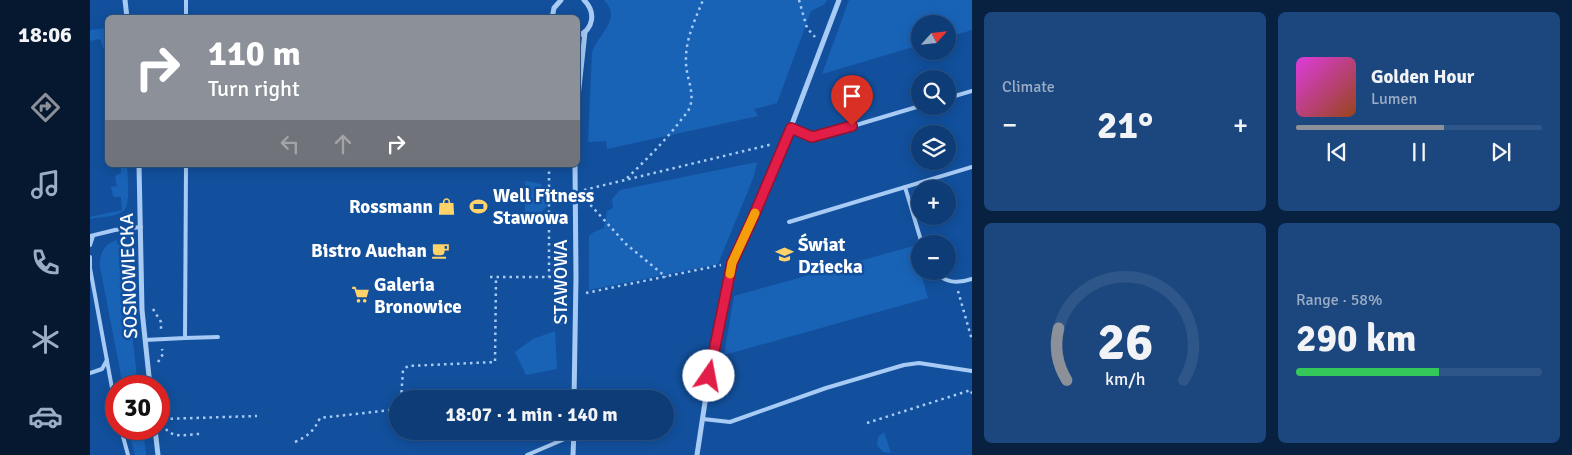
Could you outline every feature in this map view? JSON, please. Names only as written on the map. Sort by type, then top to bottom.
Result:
[{"type":"street","points":[[125,0],[127,15]]},
{"type":"street","points":[[553,15],[554,8],[561,0]]},
{"type":"street","points":[[580,35],[590,26],[592,13],[584,0]]},
{"type":"street","points":[[697,455],[709,376],[732,263],[791,128],[839,0]]},
{"type":"street","points":[[580,79],[585,32]]},
{"type":"street","name":"SOSNOWIECKA","points":[[139,167],[142,227],[142,310],[149,375]]},
{"type":"street","name":"STAWOWA","points":[[574,390],[575,167]]},
{"type":"street","points":[[156,440],[158,455]]},
{"type":"street","points":[[573,455],[574,440]]},
{"type":"lane","points":[[186,0],[186,15]]},
{"type":"lane","points":[[956,96],[972,91]]},
{"type":"lane","points":[[791,128],[816,137],[911,109]]},
{"type":"lane","points":[[185,338],[186,167]]},
{"type":"lane","points":[[789,222],[972,168]]},
{"type":"lane","points":[[905,187],[919,235]]},
{"type":"lane","points":[[90,245],[91,236],[114,230],[142,227]]},
{"type":"lane","points":[[90,257],[90,268],[110,375]]},
{"type":"lane","points":[[949,280],[956,282],[972,279]]},
{"type":"lane","points":[[145,340],[218,336]]},
{"type":"lane","points":[[90,373],[102,369],[107,358]]},
{"type":"lane","points":[[703,419],[730,422],[826,388],[904,365],[920,363],[972,371]]},
{"type":"lane","points":[[124,440],[128,455]]},
{"type":"lane","points":[[527,455],[559,440]]},
{"type":"path","points":[[626,180],[671,133],[689,109],[692,96],[686,63],[686,49],[703,0]]},
{"type":"path","points":[[799,0],[807,28],[822,45]]},
{"type":"path","points":[[575,192],[786,140]]},
{"type":"path","points":[[549,167],[549,277]]},
{"type":"path","points":[[585,200],[626,244],[666,277]]},
{"type":"path","points":[[586,293],[732,263]]},
{"type":"path","points":[[554,277],[554,323],[566,323]]},
{"type":"path","points":[[490,278],[565,277]]},
{"type":"path","points":[[402,390],[403,370],[408,366],[495,362],[496,278]]},
{"type":"path","points":[[956,282],[972,340]]},
{"type":"path","points":[[152,308],[161,322],[163,354],[158,361],[158,371]]},
{"type":"path","points":[[867,423],[970,390],[972,394]]},
{"type":"path","points":[[294,442],[308,436],[315,429],[320,418],[389,410]]},
{"type":"path","points":[[170,419],[257,416]]},
{"type":"path","points":[[170,433],[173,435],[200,434]]},
{"type":"shaded area","points":[[604,0],[827,0],[825,4],[811,11],[777,103],[754,109],[758,116],[607,149],[606,141],[588,142],[592,53],[610,21],[611,14]]},
{"type":"shaded area","points":[[849,0],[972,0],[972,30],[956,35],[956,15],[911,15],[911,48],[822,74]]},
{"type":"shaded area","points":[[105,28],[105,49],[100,39],[90,41],[90,30]]},
{"type":"shaded area","points":[[757,162],[754,176],[718,264],[589,290],[589,236],[604,228],[607,211],[613,208],[612,199],[620,190]]},
{"type":"shaded area","points":[[121,167],[127,167],[128,198],[125,209],[115,215],[90,219],[90,217],[122,210],[121,197],[113,196],[111,187],[117,186],[115,178],[116,175],[121,173]]},
{"type":"shaded area","points":[[525,181],[541,184],[547,206],[538,216],[525,219]]},
{"type":"shaded area","points":[[117,240],[117,244],[124,246],[130,254],[131,324],[137,375],[121,375],[100,267],[100,258],[103,250]]},
{"type":"shaded area","points":[[911,247],[911,280],[923,280],[928,298],[724,355],[734,296]]},
{"type":"shaded area","points":[[555,331],[557,369],[526,375],[515,352],[533,339]]},
{"type":"shaded area","points":[[884,432],[891,453],[883,452],[877,445],[878,437]]},
{"type":"shaded area","points":[[131,440],[144,440],[146,455],[135,455]]},
{"type":"slow traffic","points":[[730,274],[732,263],[755,213]]},
{"type":"place","name":"Rossmann","points":[[447,206]]},
{"type":"place","name":"Well Fitness Stawowa","points":[[479,206]]},
{"type":"place","name":"Bistro Auchan","points":[[441,250]]},
{"type":"place","name":"Świat Dziecka","points":[[784,255]]},
{"type":"place","name":"Galeria Bronowice","points":[[360,295]]},
{"type":"route","points":[[709,376],[732,263],[791,128],[816,137],[852,126]]}]
